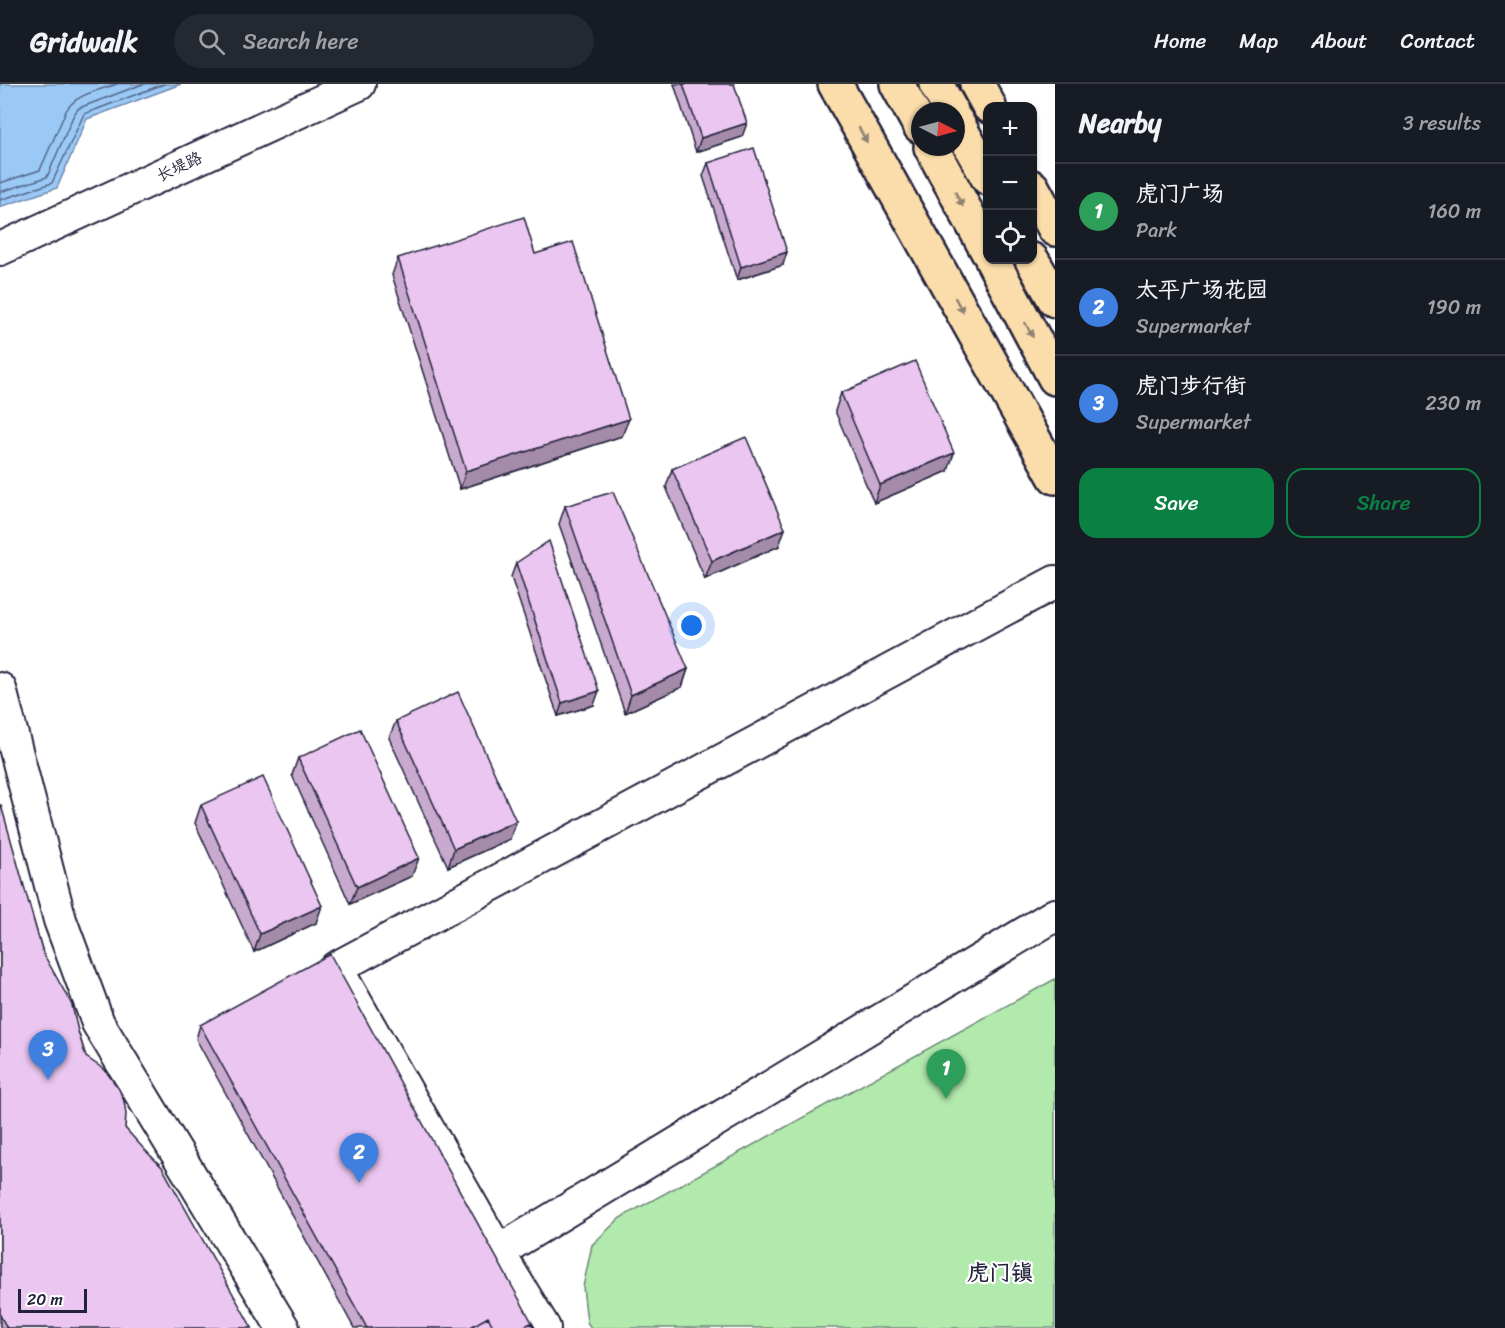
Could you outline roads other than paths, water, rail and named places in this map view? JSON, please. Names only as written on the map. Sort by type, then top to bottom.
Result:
[{"type":"main road","points":[[835,84],[1055,477]]},
{"type":"main road","points":[[897,84],[911,110]]},
{"type":"main road","points":[[936,84],[946,102]]},
{"type":"main road","points":[[977,84],[987,102]]},
{"type":"main road","points":[[965,138],[983,171]]},
{"type":"main road","points":[[936,156],[983,244]]},
{"type":"main road","points":[[1037,196],[1055,229]]},
{"type":"main road","points":[[994,264],[1055,378]]},
{"type":"main road","points":[[1034,264],[1055,300]]},
{"type":"street","name":"长堤路","points":[[0,249],[358,84]]},
{"type":"street","points":[[544,1328],[498,1252],[336,968],[1055,582]]},
{"type":"street","points":[[0,689],[10,764],[60,920],[99,1023],[283,1328]]},
{"type":"street","points":[[498,1252],[1055,915]]},
{"type":"water","points":[[0,84],[181,84],[87,119],[57,188],[0,207]]},
{"type":"place","name":"虎门步行街","points":[[48,1080]]},
{"type":"place","name":"虎门广场","points":[[946,1099]]},
{"type":"place","name":"太平广场花园","points":[[359,1183]]},
{"type":"district","name":"虎门镇","points":[[1000,1272]]}]
